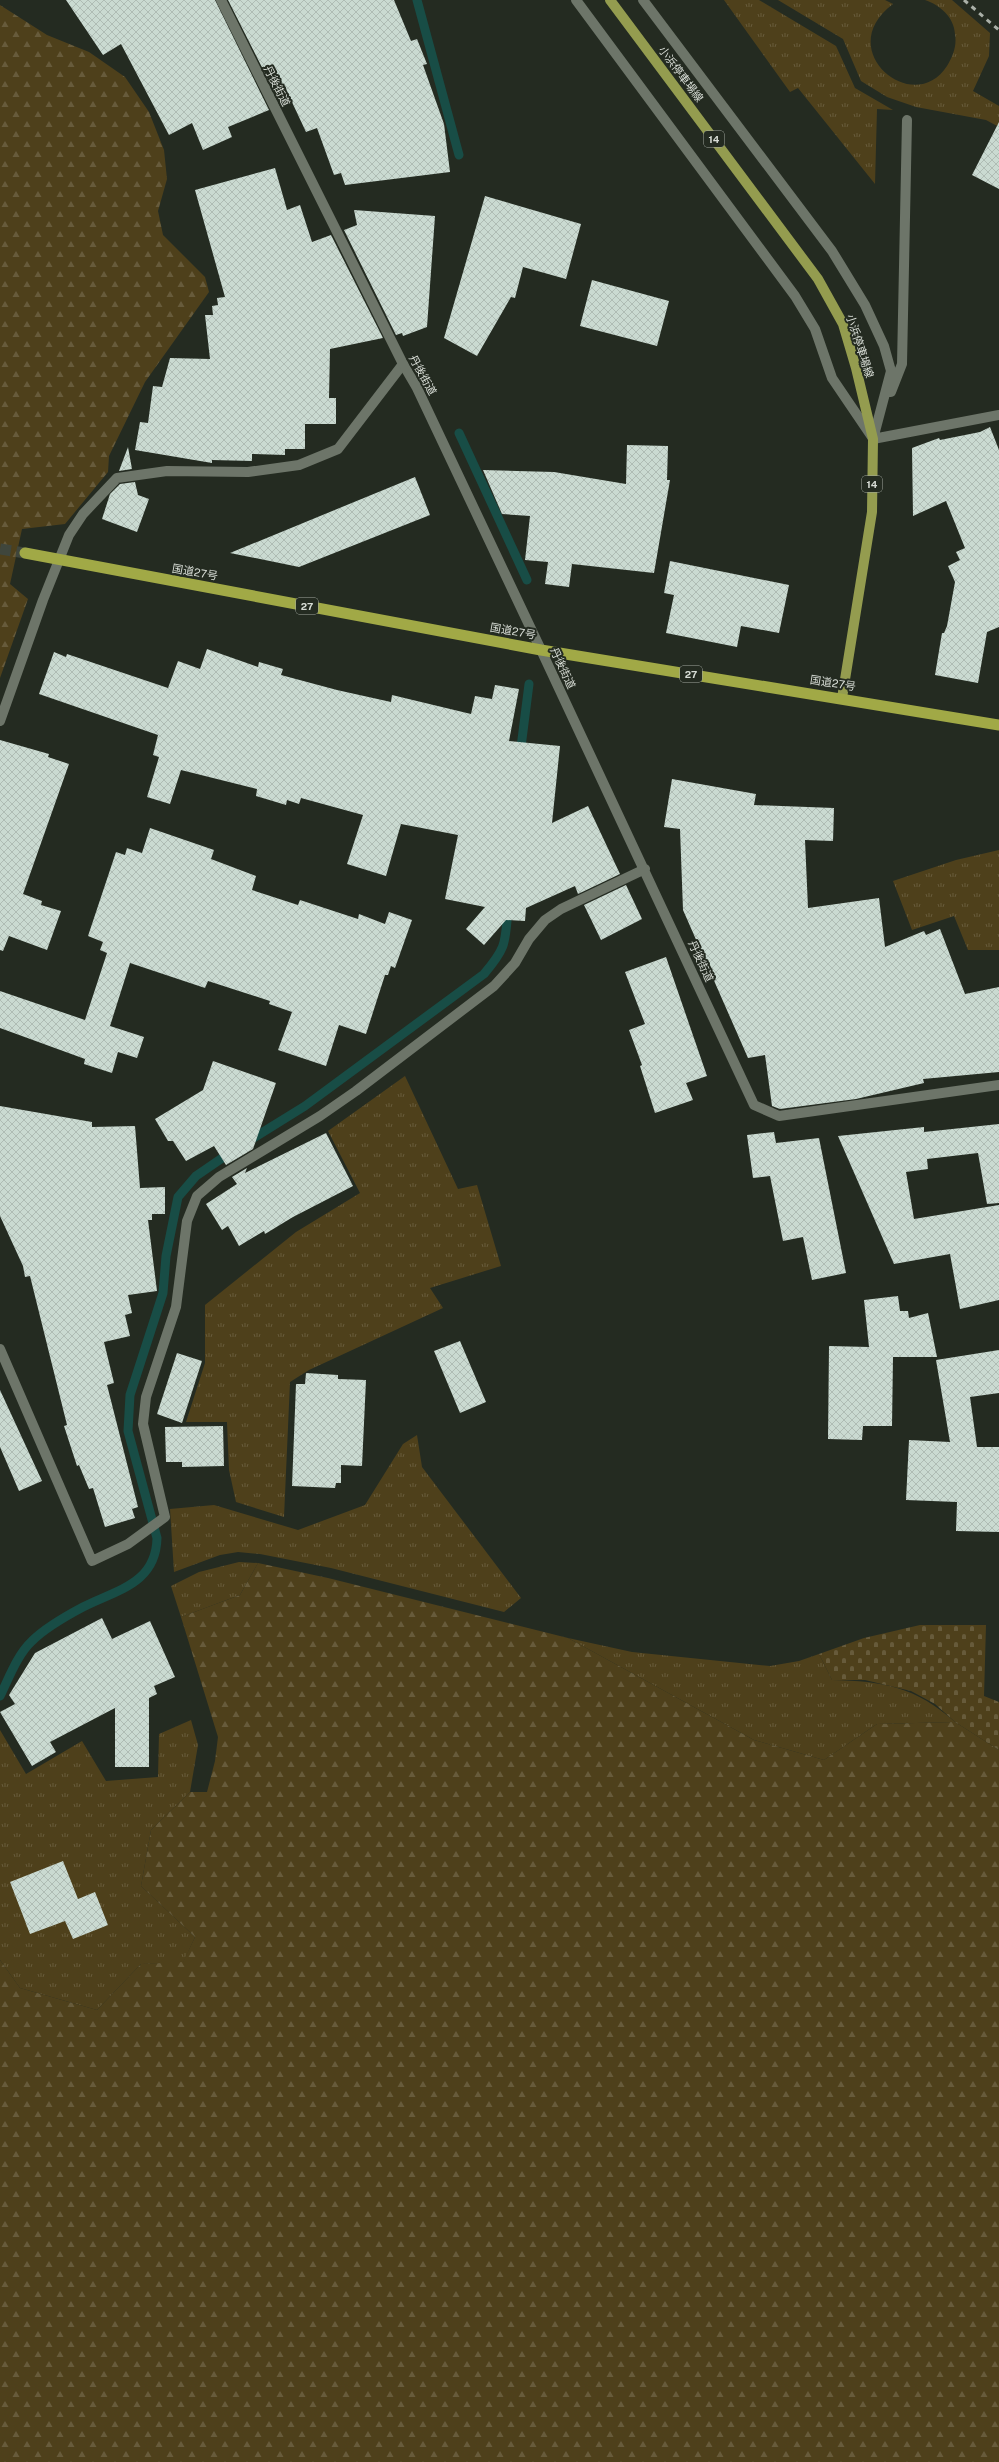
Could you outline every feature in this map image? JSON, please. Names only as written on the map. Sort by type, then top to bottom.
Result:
[{"type":"highway","name":"国道27号","points":[[25,553],[45,558],[541,650],[842,698],[999,725]]},
{"type":"main road","name":"小浜停車場線","points":[[610,0],[818,279],[843,324],[856,368],[873,438],[872,512],[842,698]]},
{"type":"street","name":"丹後街道","points":[[221,0],[403,364],[421,395],[645,869],[754,1105],[779,1116],[999,1085]]},
{"type":"street","points":[[576,0],[795,296],[815,329],[832,378],[873,438]]},
{"type":"street","points":[[643,0],[832,251],[865,305],[884,346],[891,371],[873,438]]},
{"type":"street","points":[[873,438],[902,364],[908,120]]},
{"type":"street","points":[[0,721],[43,600],[69,535],[83,514],[117,478],[167,471],[248,472],[300,465],[338,449],[403,364]]},
{"type":"street","points":[[873,438],[999,415]]},
{"type":"street","points":[[0,1349],[92,1562],[128,1544],[165,1517],[144,1424],[146,1397],[176,1307],[188,1221],[198,1196],[218,1177],[320,1116],[356,1091],[494,986],[515,964],[529,939],[545,920],[561,909],[645,869]]},
{"type":"green space","points":[[724,0],[759,0],[836,46],[855,88],[893,110],[877,109],[875,184],[798,88],[790,92]]},
{"type":"green space","points":[[778,0],[885,0],[893,4],[876,22],[871,40],[874,58],[884,72],[899,81],[916,85],[933,80],[947,66],[953,55],[955,47],[954,28],[949,17],[941,8],[925,0],[952,0],[990,33],[989,56],[973,91],[999,106],[999,127],[986,120],[916,107],[887,97],[861,81],[843,39]]},
{"type":"green space","points":[[0,5],[47,35],[89,52],[125,77],[149,112],[164,150],[167,179],[158,211],[163,235],[205,277],[209,292],[145,382],[109,456],[108,472],[65,524],[22,529],[10,584],[28,599],[0,678]]},
{"type":"green space","points":[[999,850],[999,950],[968,950],[954,916],[912,930],[893,881],[956,860]]},
{"type":"green space","points":[[405,1076],[458,1189],[477,1185],[501,1266],[430,1288],[443,1308],[309,1370],[290,1382],[284,1517],[236,1502],[229,1470],[227,1422],[186,1422],[205,1363],[205,1305],[296,1232],[360,1193],[328,1131]]},
{"type":"green space","points":[[417,1435],[422,1467],[521,1598],[504,1612],[331,1568],[260,1554],[238,1552],[220,1555],[174,1572],[170,1509],[214,1505],[298,1530],[365,1505],[403,1444]]},
{"type":"green space","points":[[239,1562],[258,1563],[240,1595],[181,1617],[171,1586],[199,1572]]},
{"type":"green space","points":[[258,1563],[328,1578],[568,1638],[754,1740],[824,1760],[877,1724],[955,1722],[999,1750],[999,2462],[0,2462],[0,1960],[20,1988],[97,2010],[141,1964],[183,1962],[195,1937],[141,1886],[151,1830],[190,1792],[207,1792],[215,1761],[218,1737],[181,1617],[240,1595]]},
{"type":"green space","points":[[920,1625],[986,1625],[984,1696],[999,1702],[999,1750],[955,1722],[935,1704],[911,1691],[865,1680],[832,1680],[819,1654],[864,1638]]},
{"type":"green space","points":[[568,1638],[632,1652],[770,1666],[799,1661],[819,1654],[832,1680],[867,1682],[898,1688],[926,1701],[941,1710],[955,1722],[877,1724],[824,1760],[754,1740]]},
{"type":"green space","points":[[191,1720],[198,1745],[190,1792],[151,1830],[141,1886],[195,1937],[183,1963],[141,1964],[97,2010],[20,1988],[0,1960],[0,1730],[26,1774],[82,1741],[106,1781],[158,1777],[159,1734]]},
{"type":"building","points":[[66,0],[215,0],[269,110],[228,127],[232,137],[203,150],[192,123],[169,135],[121,44],[103,55]]},
{"type":"building","points":[[228,0],[394,0],[411,41],[417,39],[427,64],[423,65],[444,124],[450,172],[345,185],[341,173],[334,175],[317,128],[306,132],[291,100],[281,105]]},
{"type":"building","points":[[999,122],[999,189],[972,175]]},
{"type":"building","points":[[275,168],[287,210],[300,205],[312,242],[331,235],[383,338],[330,349],[329,398],[336,398],[336,424],[305,424],[305,449],[285,449],[285,455],[252,454],[252,461],[212,460],[212,463],[135,450],[140,422],[148,423],[153,386],[162,387],[170,358],[210,359],[205,315],[213,315],[212,306],[218,305],[217,298],[225,297],[195,190]]},
{"type":"building","points":[[485,196],[581,224],[566,279],[523,267],[515,298],[511,297],[477,356],[444,338]]},
{"type":"building","points":[[354,210],[435,216],[427,327],[403,336],[402,333],[396,335],[344,230],[357,225]]},
{"type":"building","points":[[592,280],[669,301],[657,346],[580,326]]},
{"type":"building","points":[[990,427],[999,450],[999,627],[987,632],[978,683],[935,675],[942,633],[944,633],[947,626],[955,582],[948,566],[960,560],[956,552],[965,548],[946,501],[913,516],[912,448],[939,438],[940,440],[980,432]]},
{"type":"building","points":[[627,445],[668,446],[667,480],[670,480],[654,573],[572,564],[569,587],[545,584],[548,562],[525,560],[530,516],[502,514],[483,470],[554,472],[626,484]]},
{"type":"building","points":[[128,447],[132,469],[119,471]]},
{"type":"building","points":[[415,477],[430,515],[299,567],[230,553]]},
{"type":"building","points":[[135,482],[138,495],[149,499],[137,532],[102,519],[110,494],[120,484]]},
{"type":"building","points":[[670,561],[789,585],[779,633],[741,626],[737,647],[666,633],[674,595],[664,593]]},
{"type":"building","points":[[207,649],[258,667],[259,662],[283,669],[281,675],[337,690],[391,702],[392,695],[471,714],[475,696],[492,699],[495,685],[519,689],[509,741],[560,746],[552,823],[588,806],[620,874],[578,894],[575,886],[526,908],[525,921],[506,920],[484,945],[466,929],[485,907],[445,899],[458,835],[401,824],[386,876],[347,864],[363,815],[301,798],[299,804],[287,800],[286,805],[256,796],[257,789],[181,770],[170,804],[147,797],[159,757],[153,755],[158,735],[39,694],[54,652],[66,657],[67,654],[168,688],[178,661],[200,669]]},
{"type":"building","points":[[0,740],[49,754],[48,757],[69,764],[23,894],[42,901],[41,905],[61,911],[47,950],[9,936],[3,951],[0,950]]},
{"type":"building","points":[[672,779],[756,794],[754,805],[834,808],[833,841],[805,840],[808,908],[879,898],[885,947],[924,931],[926,935],[940,929],[965,994],[999,987],[999,1072],[923,1079],[924,1083],[856,1099],[780,1109],[772,1106],[765,1055],[748,1058],[683,910],[680,829],[664,827]]},
{"type":"building","points":[[150,828],[214,850],[211,859],[256,876],[252,890],[298,905],[300,900],[358,919],[359,914],[385,924],[389,912],[412,920],[395,968],[391,966],[388,975],[385,975],[366,1034],[339,1025],[326,1066],[278,1050],[292,1012],[269,1004],[270,1001],[208,981],[205,988],[130,963],[110,1026],[144,1037],[137,1058],[118,1052],[112,1073],[84,1064],[85,1059],[0,1028],[0,991],[85,1020],[107,953],[100,950],[103,942],[88,936],[116,852],[125,855],[127,848],[142,853]]},
{"type":"building","points":[[626,885],[642,919],[601,940],[584,905]]},
{"type":"building","points":[[666,957],[707,1076],[686,1083],[693,1100],[655,1113],[640,1066],[642,1065],[629,1030],[645,1024],[625,972]]},
{"type":"building","points":[[213,1061],[276,1083],[253,1149],[226,1165],[214,1146],[186,1161],[173,1141],[168,1141],[155,1119],[203,1090]]},
{"type":"building","points":[[0,1106],[92,1122],[92,1127],[135,1126],[140,1188],[165,1187],[165,1214],[152,1214],[152,1220],[148,1220],[157,1291],[128,1295],[132,1313],[125,1315],[130,1336],[104,1342],[114,1383],[107,1385],[138,1507],[132,1509],[135,1518],[105,1527],[93,1488],[89,1489],[79,1465],[77,1466],[64,1426],[67,1425],[30,1276],[25,1277],[23,1266],[0,1216]]},
{"type":"building","points":[[999,1124],[999,1203],[987,1204],[978,1153],[927,1159],[928,1169],[906,1172],[914,1219],[999,1205],[999,1300],[960,1309],[950,1254],[894,1264],[838,1136],[924,1127],[924,1132]]},
{"type":"building","points":[[774,1132],[776,1143],[819,1138],[846,1273],[812,1280],[803,1237],[783,1241],[770,1176],[753,1178],[747,1135]]},
{"type":"building","points":[[326,1133],[353,1186],[293,1217],[265,1234],[264,1231],[239,1246],[228,1226],[222,1230],[206,1204],[237,1184],[232,1177],[247,1168],[245,1173]]},
{"type":"building","points":[[898,1296],[900,1311],[908,1311],[909,1318],[928,1313],[937,1357],[893,1357],[892,1426],[863,1426],[862,1440],[828,1439],[829,1346],[869,1347],[864,1300]]},
{"type":"building","points":[[460,1341],[486,1402],[460,1413],[434,1351]]},
{"type":"building","points":[[999,1350],[999,1393],[970,1397],[977,1447],[999,1447],[999,1532],[956,1531],[957,1502],[906,1500],[909,1440],[950,1442],[936,1360]]},
{"type":"building","points":[[177,1353],[202,1361],[182,1423],[157,1414]]},
{"type":"building","points":[[306,1373],[338,1375],[338,1379],[366,1380],[362,1466],[341,1465],[341,1483],[336,1483],[335,1488],[292,1486],[296,1384],[305,1384]]},
{"type":"building","points":[[0,1390],[42,1481],[19,1491],[0,1447]]},
{"type":"building","points":[[223,1426],[224,1466],[182,1467],[182,1462],[166,1462],[165,1427]]},
{"type":"building","points":[[102,1618],[112,1639],[150,1621],[175,1677],[154,1686],[157,1694],[149,1698],[149,1767],[115,1767],[115,1708],[50,1742],[56,1752],[32,1766],[0,1712],[15,1704],[9,1695],[35,1653]]},
{"type":"building","points":[[63,1861],[78,1899],[95,1892],[108,1925],[73,1939],[65,1921],[30,1934],[10,1882]]},
{"type":"waterway","points":[[417,0],[459,155]]},
{"type":"waterway","points":[[459,433],[527,580]]},
{"type":"waterway","points":[[520,755],[529,684]]},
{"type":"waterway","points":[[247,1142],[305,1106],[484,974],[492,965],[504,944],[508,909]]},
{"type":"waterway","points":[[0,1696],[22,1653],[38,1636],[50,1626],[70,1614],[121,1590],[142,1576],[150,1566],[155,1553],[157,1538],[128,1431],[130,1395],[163,1293],[166,1256],[178,1197],[196,1176],[231,1152]]},
{"type":"tunnel","points":[[0,549],[25,553]]},
{"type":"railway","points":[[964,0],[999,30]]}]
